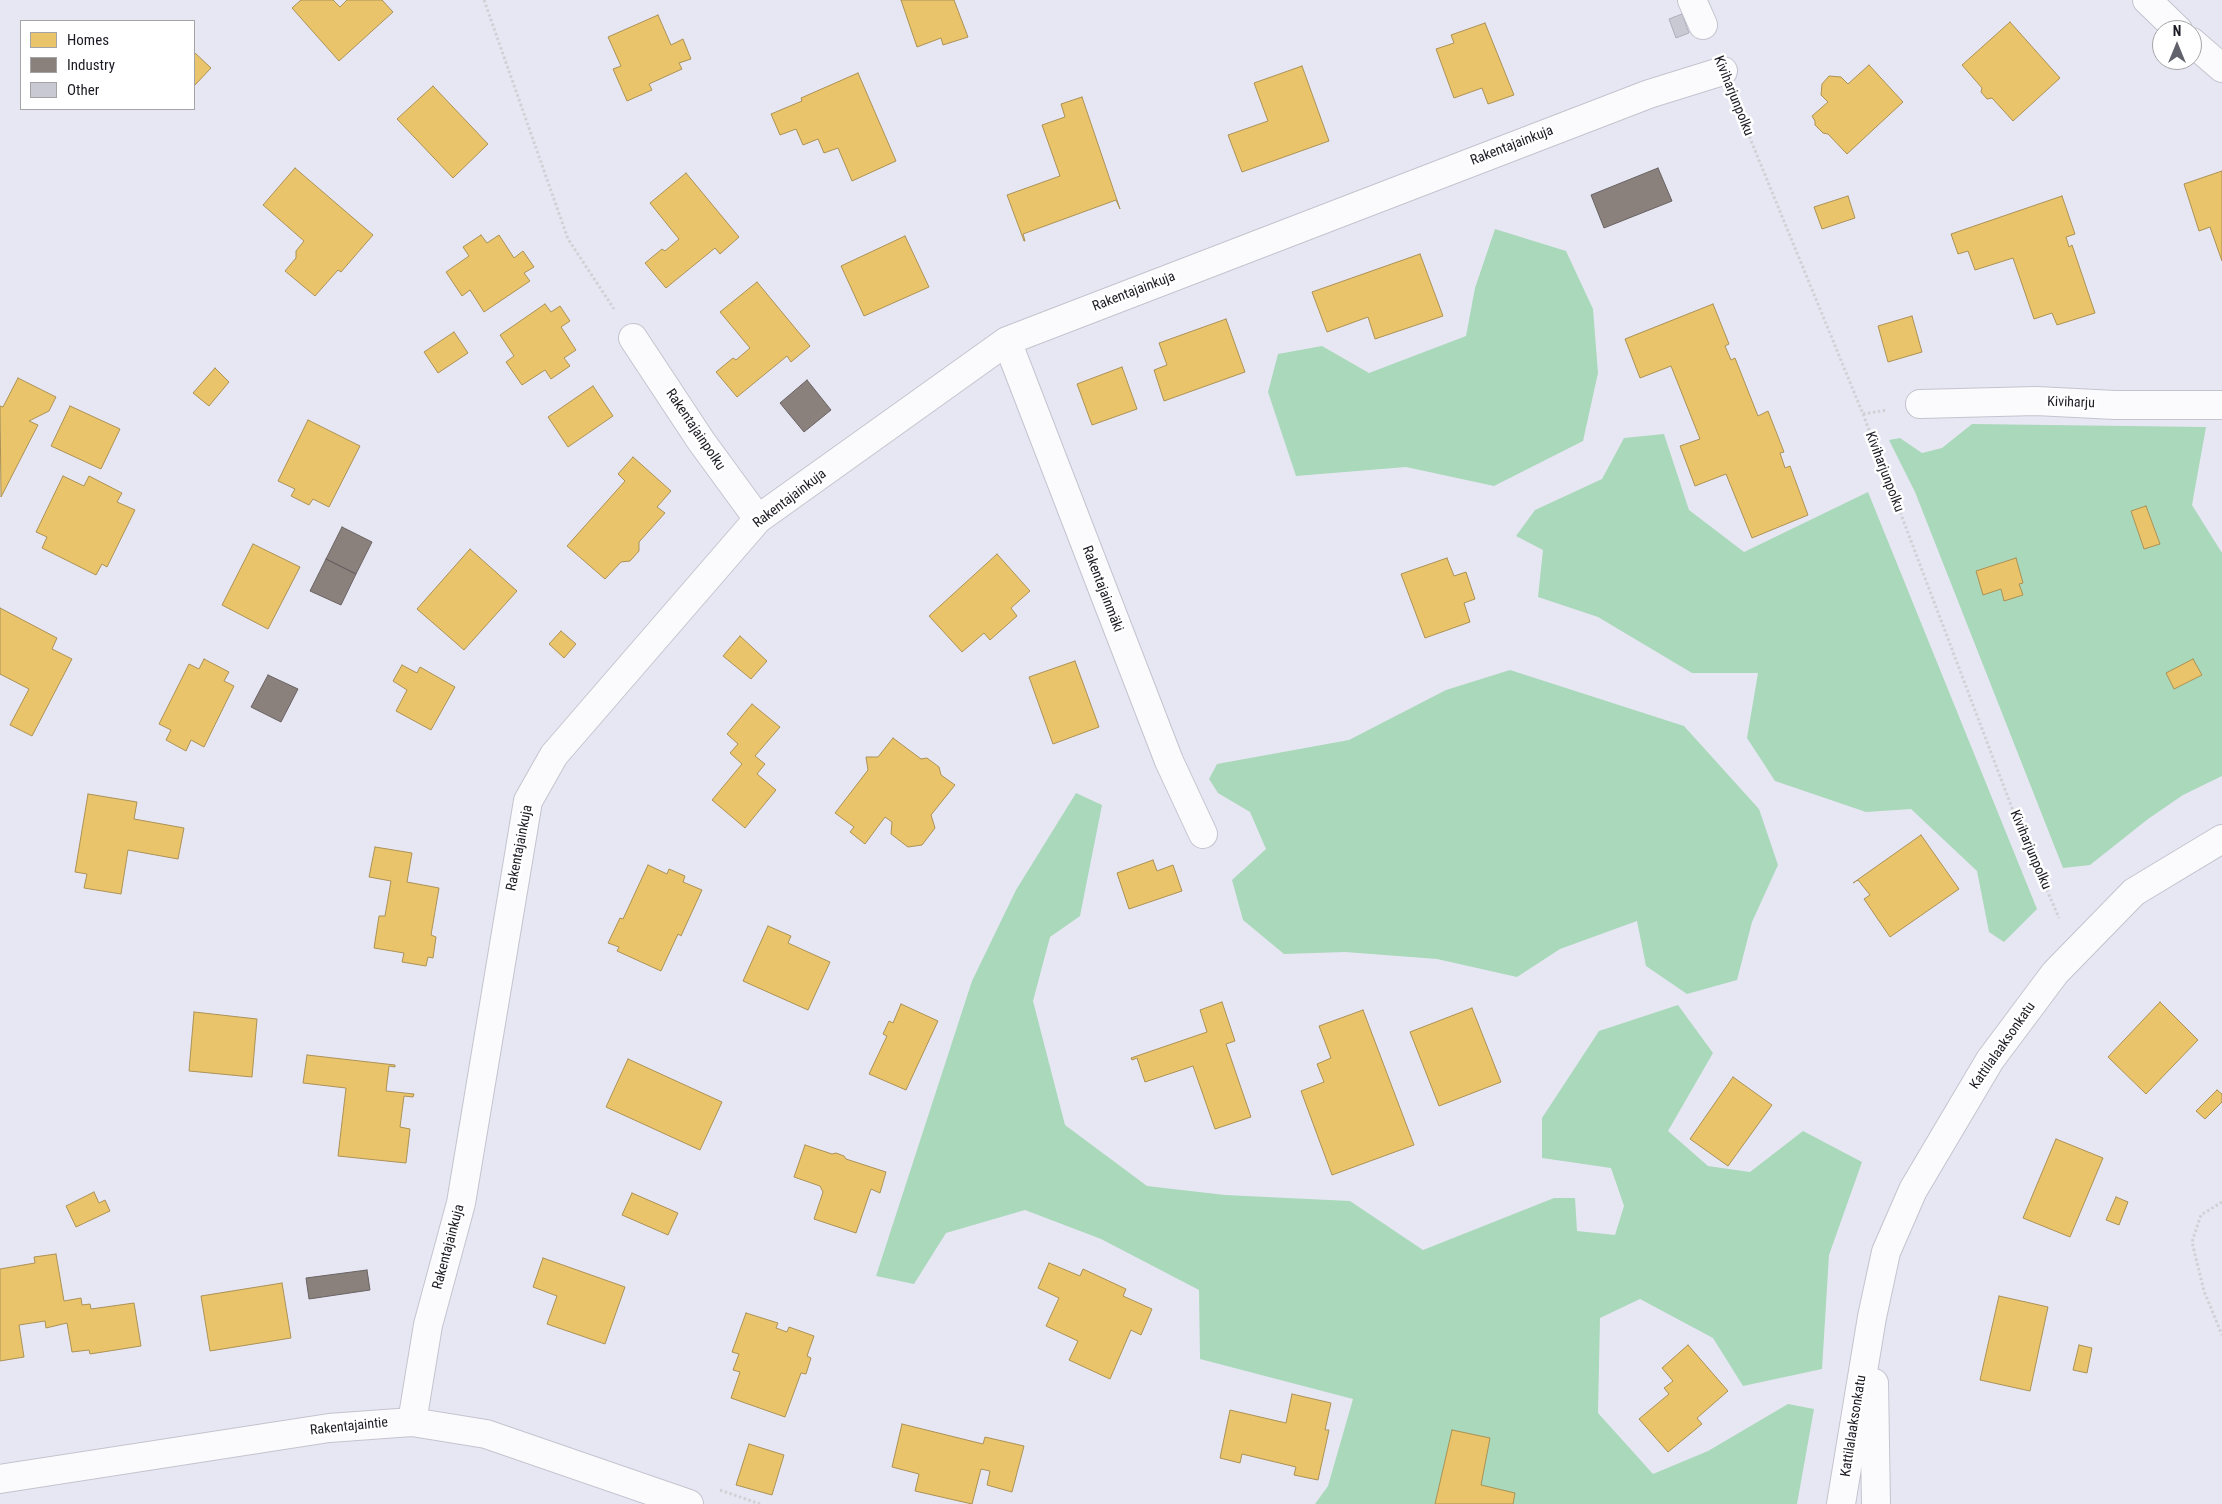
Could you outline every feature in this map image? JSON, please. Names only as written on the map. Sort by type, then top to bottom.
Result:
[{"type":"street","points":[[1692,0],[1703,25]]},
{"type":"street","points":[[2147,0],[2168,20]]},
{"type":"street","points":[[2202,51],[2222,68]]},
{"type":"street","name":"Rakentajainkuja","points":[[412,1422],[428,1326],[461,1203],[528,801],[554,755],[758,520],[1007,342],[1649,94],[1723,71]]},
{"type":"street","name":"Rakentajainpolku","points":[[633,338],[701,441],[758,520]]},
{"type":"street","name":"Rakentajainmäki","points":[[1007,342],[1169,761],[1203,834]]},
{"type":"street","name":"Kiviharju","points":[[1920,404],[2036,401],[2115,405],[2222,405]]},
{"type":"street","name":"Kattilalaaksonkatu","points":[[1841,1504],[1872,1318],[1886,1252],[1913,1190],[1990,1060],[2055,973],[2134,892],[2222,839]]},
{"type":"street","name":"Kattilalaaksonkatu","points":[[1872,1318],[1876,1504]]},
{"type":"street","name":"Rakentajaintie","points":[[0,1479],[329,1428],[412,1422],[486,1434],[689,1504]]},
{"type":"path","points":[[484,0],[568,239],[633,338]]},
{"type":"path","name":"Kiviharjunpolku","points":[[1723,71],[1863,414],[2015,816],[2060,920]]},
{"type":"path","points":[[2222,1202],[2201,1215],[2192,1242],[2204,1291],[2222,1335]]},
{"type":"green space","points":[[1495,229],[1566,251],[1593,309],[1598,373],[1583,441],[1494,486],[1406,467],[1296,476],[1268,392],[1278,354],[1322,346],[1369,373],[1466,336],[1475,288]]},
{"type":"green space","points":[[1972,424],[2206,427],[2192,505],[2222,553],[2222,776],[2183,795],[2148,819],[2090,865],[2063,868],[1915,492],[1889,440],[1900,438],[1922,453],[1942,448]]},
{"type":"green space","points":[[1664,434],[1689,510],[1744,552],[1868,492],[2037,909],[2004,942],[1989,932],[1977,871],[1911,809],[1866,812],[1775,781],[1747,738],[1758,673],[1692,673],[1598,617],[1538,597],[1543,550],[1516,536],[1535,510],[1602,479],[1624,438]]},
{"type":"green space","points":[[1510,670],[1684,726],[1759,809],[1778,865],[1752,922],[1737,980],[1687,994],[1646,966],[1637,921],[1560,949],[1517,977],[1437,959],[1345,952],[1284,954],[1243,920],[1232,880],[1266,849],[1250,812],[1218,793],[1209,779],[1217,764],[1349,740],[1446,690]]},
{"type":"green space","points":[[1076,793],[1102,805],[1080,916],[1050,937],[1033,1001],[1065,1125],[1147,1186],[1225,1195],[1350,1201],[1423,1250],[1554,1198],[1575,1198],[1577,1231],[1615,1235],[1624,1206],[1611,1168],[1542,1158],[1542,1118],[1599,1031],[1678,1005],[1713,1053],[1668,1131],[1708,1166],[1750,1172],[1803,1131],[1862,1162],[1829,1255],[1822,1369],[1743,1386],[1713,1338],[1640,1299],[1600,1318],[1598,1413],[1653,1474],[1708,1451],[1788,1404],[1814,1409],[1797,1504],[1315,1504],[1328,1486],[1353,1399],[1200,1359],[1199,1290],[1101,1239],[1025,1210],[946,1233],[914,1284],[876,1276],[972,981],[1016,890]]},
{"type":"building: Homes","points":[[301,0],[333,0],[340,7],[347,0],[382,0],[393,12],[339,61],[292,8]]},
{"type":"building: Homes","points":[[901,0],[954,0],[968,37],[943,45],[941,38],[917,47]]},
{"type":"building: Homes","points":[[658,15],[671,45],[683,39],[691,59],[679,63],[682,69],[649,84],[652,90],[627,101],[613,69],[621,66],[608,37]]},
{"type":"building: Homes","points":[[2010,22],[2060,78],[2013,121],[1992,98],[1987,99],[1981,92],[1982,88],[1962,65]]},
{"type":"building: Homes","points":[[1485,23],[1514,95],[1488,104],[1482,88],[1454,98],[1436,49],[1454,43],[1451,35]]},
{"type":"building: Homes","points":[[195,53],[211,68],[195,85]]},
{"type":"building: Homes","points":[[1869,65],[1903,102],[1847,154],[1828,134],[1823,133],[1815,125],[1812,116],[1828,102],[1821,95],[1822,84],[1829,76],[1841,77],[1848,84]]},
{"type":"building: Homes","points":[[1302,66],[1329,141],[1242,172],[1228,135],[1268,121],[1254,83]]},
{"type":"building: Homes","points":[[858,73],[896,161],[852,181],[838,148],[824,153],[818,139],[803,145],[796,129],[780,135],[771,114],[802,101],[801,98]]},
{"type":"building: Homes","points":[[433,86],[488,144],[453,178],[397,119]]},
{"type":"building: Homes","points":[[1082,97],[1120,209],[1116,200],[1023,234],[1024,241],[1007,195],[1060,176],[1042,125],[1065,117],[1061,104]]},
{"type":"building: Homes","points":[[295,168],[373,235],[341,272],[338,270],[315,296],[285,271],[296,258],[296,251],[304,241],[263,205]]},
{"type":"building: Homes","points":[[2222,171],[2222,261],[2210,227],[2199,231],[2184,184]]},
{"type":"building: Homes","points":[[686,173],[739,237],[720,254],[715,248],[666,288],[645,263],[662,249],[665,251],[679,239],[650,203]]},
{"type":"building: Homes","points":[[1848,196],[1855,218],[1822,229],[1814,207]]},
{"type":"building: Homes","points":[[2062,196],[2075,234],[2066,237],[2069,247],[2072,245],[2095,313],[2057,325],[2052,313],[2034,319],[2013,258],[1975,270],[1968,251],[1958,254],[1951,234]]},
{"type":"building: Homes","points":[[481,235],[487,243],[499,235],[514,258],[523,251],[534,267],[524,273],[530,281],[484,312],[470,290],[462,296],[446,272],[469,256],[463,247]]},
{"type":"building: Homes","points":[[905,236],[929,287],[864,316],[841,266]]},
{"type":"building: Homes","points":[[1420,254],[1443,316],[1375,339],[1368,317],[1327,332],[1312,292]]},
{"type":"building: Homes","points":[[757,282],[810,346],[791,362],[787,356],[737,397],[716,372],[733,358],[736,360],[750,348],[720,312]]},
{"type":"building: Homes","points":[[545,304],[551,312],[560,306],[570,321],[561,327],[576,350],[564,358],[570,366],[551,379],[545,370],[522,385],[506,362],[514,356],[500,335]]},
{"type":"building: Homes","points":[[1713,304],[1729,344],[1725,346],[1731,360],[1735,358],[1758,416],[1768,411],[1784,452],[1780,453],[1785,468],[1790,466],[1808,515],[1752,538],[1726,474],[1695,486],[1680,446],[1700,439],[1671,366],[1640,378],[1625,339]]},
{"type":"building: Homes","points":[[1912,316],[1922,352],[1888,362],[1878,326]]},
{"type":"building: Homes","points":[[1226,319],[1245,372],[1164,401],[1154,370],[1167,365],[1159,343]]},
{"type":"building: Homes","points":[[454,332],[468,353],[438,373],[424,352]]},
{"type":"building: Homes","points":[[1122,367],[1137,409],[1092,425],[1077,384]]},
{"type":"building: Homes","points":[[215,368],[229,382],[209,406],[193,393]]},
{"type":"building: Homes","points":[[18,378],[56,397],[49,411],[29,421],[38,425],[1,497],[0,406],[3,407]]},
{"type":"building: Homes","points":[[593,386],[613,416],[568,447],[548,417]]},
{"type":"building: Homes","points":[[70,406],[120,429],[101,469],[51,446]]},
{"type":"building: Homes","points":[[308,420],[360,446],[329,507],[313,499],[309,505],[291,496],[295,489],[278,481]]},
{"type":"building: Homes","points":[[633,457],[671,491],[657,507],[665,513],[639,542],[639,551],[630,561],[621,562],[605,579],[567,546],[625,481],[618,474]]},
{"type":"building: Homes","points":[[63,476],[84,486],[89,476],[122,493],[117,502],[135,510],[107,567],[102,564],[96,575],[42,548],[47,537],[36,532]]},
{"type":"building: Homes","points":[[2146,506],[2160,544],[2144,549],[2131,511]]},
{"type":"building: Homes","points":[[253,544],[300,567],[268,629],[222,605]]},
{"type":"building: Homes","points":[[470,549],[517,591],[464,650],[417,609]]},
{"type":"building: Homes","points":[[997,554],[1030,591],[1011,608],[1017,616],[990,640],[984,633],[962,652],[929,616]]},
{"type":"building: Homes","points":[[1447,558],[1454,576],[1466,572],[1475,599],[1464,603],[1470,622],[1425,638],[1401,574]]},
{"type":"building: Homes","points":[[2016,558],[2023,583],[2019,584],[2023,595],[2004,601],[2001,589],[1983,595],[1976,571]]},
{"type":"building: Homes","points":[[0,608],[57,638],[52,649],[72,659],[32,736],[10,725],[29,689],[0,674]]},
{"type":"building: Homes","points":[[561,631],[576,644],[564,658],[549,644]]},
{"type":"building: Homes","points":[[740,636],[767,661],[751,679],[723,656]]},
{"type":"building: Homes","points":[[204,659],[229,672],[224,681],[234,686],[204,747],[191,740],[186,751],[166,740],[171,730],[159,724],[189,664],[199,669]]},
{"type":"building: Homes","points":[[2193,659],[2202,675],[2174,689],[2166,673]]},
{"type":"building: Homes","points":[[1075,661],[1099,727],[1053,744],[1029,677]]},
{"type":"building: Homes","points":[[402,665],[417,673],[420,667],[455,687],[431,730],[396,711],[407,690],[393,681]]},
{"type":"building: Homes","points":[[752,704],[780,727],[755,756],[765,764],[757,774],[776,790],[745,828],[712,800],[742,764],[730,753],[738,744],[727,734]]},
{"type":"building: Homes","points":[[893,738],[921,759],[927,758],[939,767],[941,775],[955,785],[931,815],[935,828],[922,845],[908,847],[891,834],[892,822],[885,817],[865,844],[850,832],[854,827],[835,813],[868,770],[866,757],[878,757]]},
{"type":"building: Homes","points":[[88,794],[137,802],[134,819],[184,828],[178,859],[128,850],[121,894],[84,888],[87,874],[75,872]]},
{"type":"building: Homes","points":[[1921,835],[1959,889],[1890,937],[1864,899],[1870,895],[1858,880],[1853,883]]},
{"type":"building: Homes","points":[[375,847],[412,853],[407,882],[439,888],[431,935],[436,937],[433,958],[428,957],[426,966],[402,962],[404,953],[374,948],[379,916],[385,916],[391,881],[369,877]]},
{"type":"building: Homes","points":[[1153,860],[1157,871],[1173,865],[1182,891],[1129,909],[1117,873]]},
{"type":"building: Homes","points":[[648,865],[667,874],[669,869],[685,876],[683,882],[702,890],[681,936],[678,934],[661,971],[617,951],[619,947],[608,943],[620,918],[623,919]]},
{"type":"building: Homes","points":[[768,926],[791,936],[788,943],[830,962],[808,1010],[743,981]]},
{"type":"building: Homes","points":[[1222,1002],[1235,1041],[1226,1044],[1251,1117],[1215,1129],[1193,1066],[1145,1082],[1137,1058],[1132,1060],[1131,1058],[1207,1032],[1200,1010]]},
{"type":"building: Homes","points":[[2160,1002],[2198,1040],[2146,1094],[2108,1057]]},
{"type":"building: Homes","points":[[901,1004],[938,1021],[906,1090],[869,1074],[887,1036],[883,1034],[889,1021],[893,1023]]},
{"type":"building: Homes","points":[[1472,1008],[1501,1082],[1439,1106],[1410,1032]]},
{"type":"building: Homes","points":[[1363,1010],[1414,1145],[1332,1175],[1301,1091],[1324,1082],[1317,1064],[1331,1058],[1319,1026]]},
{"type":"building: Homes","points":[[194,1012],[257,1019],[252,1077],[189,1071]]},
{"type":"building: Homes","points":[[307,1055],[395,1065],[395,1067],[389,1066],[386,1091],[414,1094],[413,1097],[404,1096],[400,1127],[410,1129],[406,1163],[338,1156],[346,1088],[303,1083]]},
{"type":"building: Homes","points":[[628,1059],[722,1102],[700,1150],[606,1107]]},
{"type":"building: Homes","points":[[1733,1077],[1772,1105],[1728,1166],[1690,1139]]},
{"type":"building: Homes","points":[[2217,1090],[2222,1094],[2222,1102],[2205,1119],[2196,1111]]},
{"type":"building: Homes","points":[[2056,1139],[2103,1158],[2070,1237],[2023,1218]]},
{"type":"building: Homes","points":[[805,1145],[832,1154],[836,1153],[844,1156],[846,1159],[886,1172],[880,1193],[871,1189],[856,1233],[814,1219],[823,1192],[820,1186],[794,1177]]},
{"type":"building: Homes","points":[[94,1192],[99,1203],[105,1200],[110,1211],[76,1227],[66,1206]]},
{"type":"building: Homes","points":[[632,1193],[678,1213],[668,1235],[622,1215]]},
{"type":"building: Homes","points":[[2116,1197],[2128,1202],[2119,1225],[2106,1220]]},
{"type":"building: Homes","points":[[56,1254],[64,1301],[81,1298],[82,1305],[90,1304],[91,1309],[134,1303],[141,1346],[90,1354],[89,1350],[72,1352],[67,1323],[46,1328],[45,1321],[19,1325],[24,1357],[0,1361],[0,1269],[35,1263],[34,1257]]},
{"type":"building: Homes","points":[[543,1258],[625,1287],[605,1344],[547,1324],[557,1296],[533,1287]]},
{"type":"building: Homes","points":[[1049,1263],[1080,1276],[1083,1269],[1126,1289],[1123,1296],[1152,1309],[1141,1335],[1131,1330],[1110,1379],[1069,1360],[1078,1341],[1046,1326],[1059,1298],[1038,1288]]},
{"type":"building: Homes","points":[[282,1283],[291,1338],[210,1351],[201,1296]]},
{"type":"building: Homes","points":[[1999,1296],[2048,1307],[2030,1391],[1980,1380]]},
{"type":"building: Homes","points":[[746,1313],[778,1323],[776,1328],[787,1332],[789,1327],[814,1336],[807,1356],[811,1358],[806,1374],[801,1373],[785,1417],[731,1398],[740,1372],[733,1370],[739,1354],[732,1352]]},
{"type":"building: Homes","points":[[1688,1345],[1728,1391],[1697,1418],[1702,1424],[1668,1452],[1639,1419],[1669,1394],[1664,1388],[1673,1381],[1662,1368]]},
{"type":"building: Homes","points":[[2079,1345],[2092,1348],[2087,1373],[2073,1370]]},
{"type":"building: Homes","points":[[1292,1394],[1331,1403],[1325,1430],[1329,1430],[1318,1480],[1294,1475],[1296,1467],[1242,1454],[1240,1463],[1220,1458],[1230,1410],[1286,1423]]},
{"type":"building: Homes","points":[[902,1424],[983,1444],[985,1437],[1024,1446],[1012,1492],[987,1485],[990,1471],[981,1469],[972,1504],[915,1491],[919,1474],[892,1467]]},
{"type":"building: Homes","points":[[1452,1430],[1490,1438],[1481,1485],[1515,1493],[1513,1504],[1435,1504]]},
{"type":"building: Homes","points":[[749,1444],[784,1455],[772,1495],[736,1485]]},
{"type":"building: Industry","points":[[1658,168],[1672,201],[1604,228],[1591,195]]},
{"type":"building: Industry","points":[[807,380],[831,410],[804,432],[780,403]]},
{"type":"building: Industry","points":[[342,527],[372,542],[356,574],[326,559]]},
{"type":"building: Industry","points":[[326,559],[356,574],[341,605],[310,591]]},
{"type":"building: Industry","points":[[268,675],[298,689],[281,722],[251,707]]},
{"type":"building: Industry","points":[[367,1270],[370,1290],[309,1299],[306,1278]]},
{"type":"building: Other","points":[[1682,14],[1689,33],[1676,38],[1669,19]]}]
